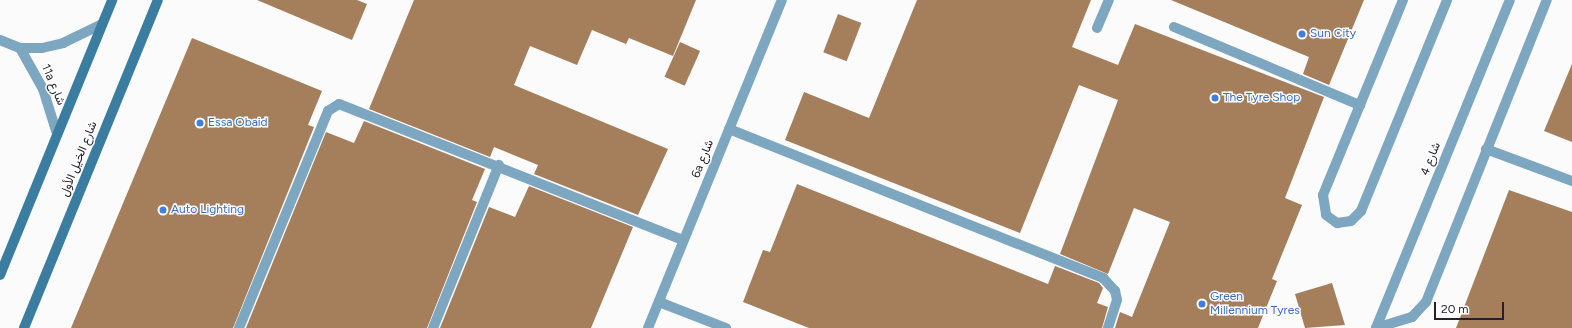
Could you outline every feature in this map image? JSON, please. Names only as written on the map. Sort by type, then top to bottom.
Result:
[{"type":"main road","points":[[0,275],[112,0]]},
{"type":"main road","name":"شارع الخيل الأول","points":[[24,328],[158,0]]},
{"type":"street","name":"6a شارع","points":[[648,328],[782,0]]},
{"type":"street","points":[[1097,28],[1109,0]]},
{"type":"street","points":[[1403,0],[1322,202],[1326,216],[1337,223],[1351,221],[1361,211],[1447,0]]},
{"type":"street","name":"شارع 4","points":[[1376,328],[1510,0]]},
{"type":"street","points":[[1376,328],[1412,316],[1426,302],[1486,149],[1547,0]]},
{"type":"street","name":"11a شارع","points":[[0,40],[20,48],[63,43],[102,24]]},
{"type":"street","points":[[1174,27],[1360,106]]},
{"type":"street","name":"11a شارع","points":[[20,48],[43,89],[57,134]]},
{"type":"street","points":[[239,328],[333,106],[346,104],[684,240]]},
{"type":"street","points":[[729,129],[1103,278],[1115,291],[1117,300],[1108,328]]},
{"type":"street","points":[[1486,149],[1572,181]]},
{"type":"street","points":[[433,328],[499,165]]},
{"type":"street","points":[[659,302],[726,328]]},
{"type":"building","points":[[257,0],[357,0],[367,4],[352,40]]},
{"type":"building","points":[[414,0],[696,0],[673,56],[629,38],[626,44],[592,30],[577,65],[530,46],[514,85],[668,149],[638,215],[534,174],[538,165],[494,147],[490,157],[369,109]]},
{"type":"building","points":[[917,0],[1091,0],[1072,47],[1118,65],[1135,24],[1324,97],[1285,198],[1302,205],[1272,279],[1277,281],[1258,328],[1115,328],[1120,312],[1132,317],[1170,222],[1134,208],[1108,274],[1060,254],[1118,100],[1079,85],[1020,233],[785,140],[804,92],[869,118]]},
{"type":"building","name":"Sun City","points":[[1171,0],[1364,0],[1329,85],[1303,74],[1309,57]]},
{"type":"building","points":[[838,14],[861,23],[847,61],[823,52]]},
{"type":"building","points":[[192,38],[322,91],[308,125],[314,127],[233,328],[71,328]]},
{"type":"building","points":[[680,42],[700,51],[685,86],[665,77]]},
{"type":"building","points":[[1572,64],[1572,142],[1544,131]]},
{"type":"building","points":[[364,121],[485,169],[472,200],[477,202],[427,328],[246,328],[326,132],[354,143]]},
{"type":"building","points":[[797,184],[1048,284],[1055,266],[1099,283],[1103,288],[1097,303],[1108,307],[1102,328],[809,328],[743,302],[763,250],[770,252]]},
{"type":"building","points":[[529,186],[633,227],[591,328],[440,328],[489,207],[515,217]]},
{"type":"building","points":[[1509,190],[1572,212],[1572,328],[1456,328]]},
{"type":"building","points":[[1332,283],[1345,325],[1305,328],[1295,294]]},
{"type":"place","name":"Sun City","points":[[1302,34]]},
{"type":"place","name":"The Tyre Shop","points":[[1215,98]]},
{"type":"place","name":"Essa Obaid","points":[[200,123]]},
{"type":"place","name":"Auto Lighting","points":[[163,210]]},
{"type":"place","name":"Green Millennium Tyres","points":[[1202,304]]}]
